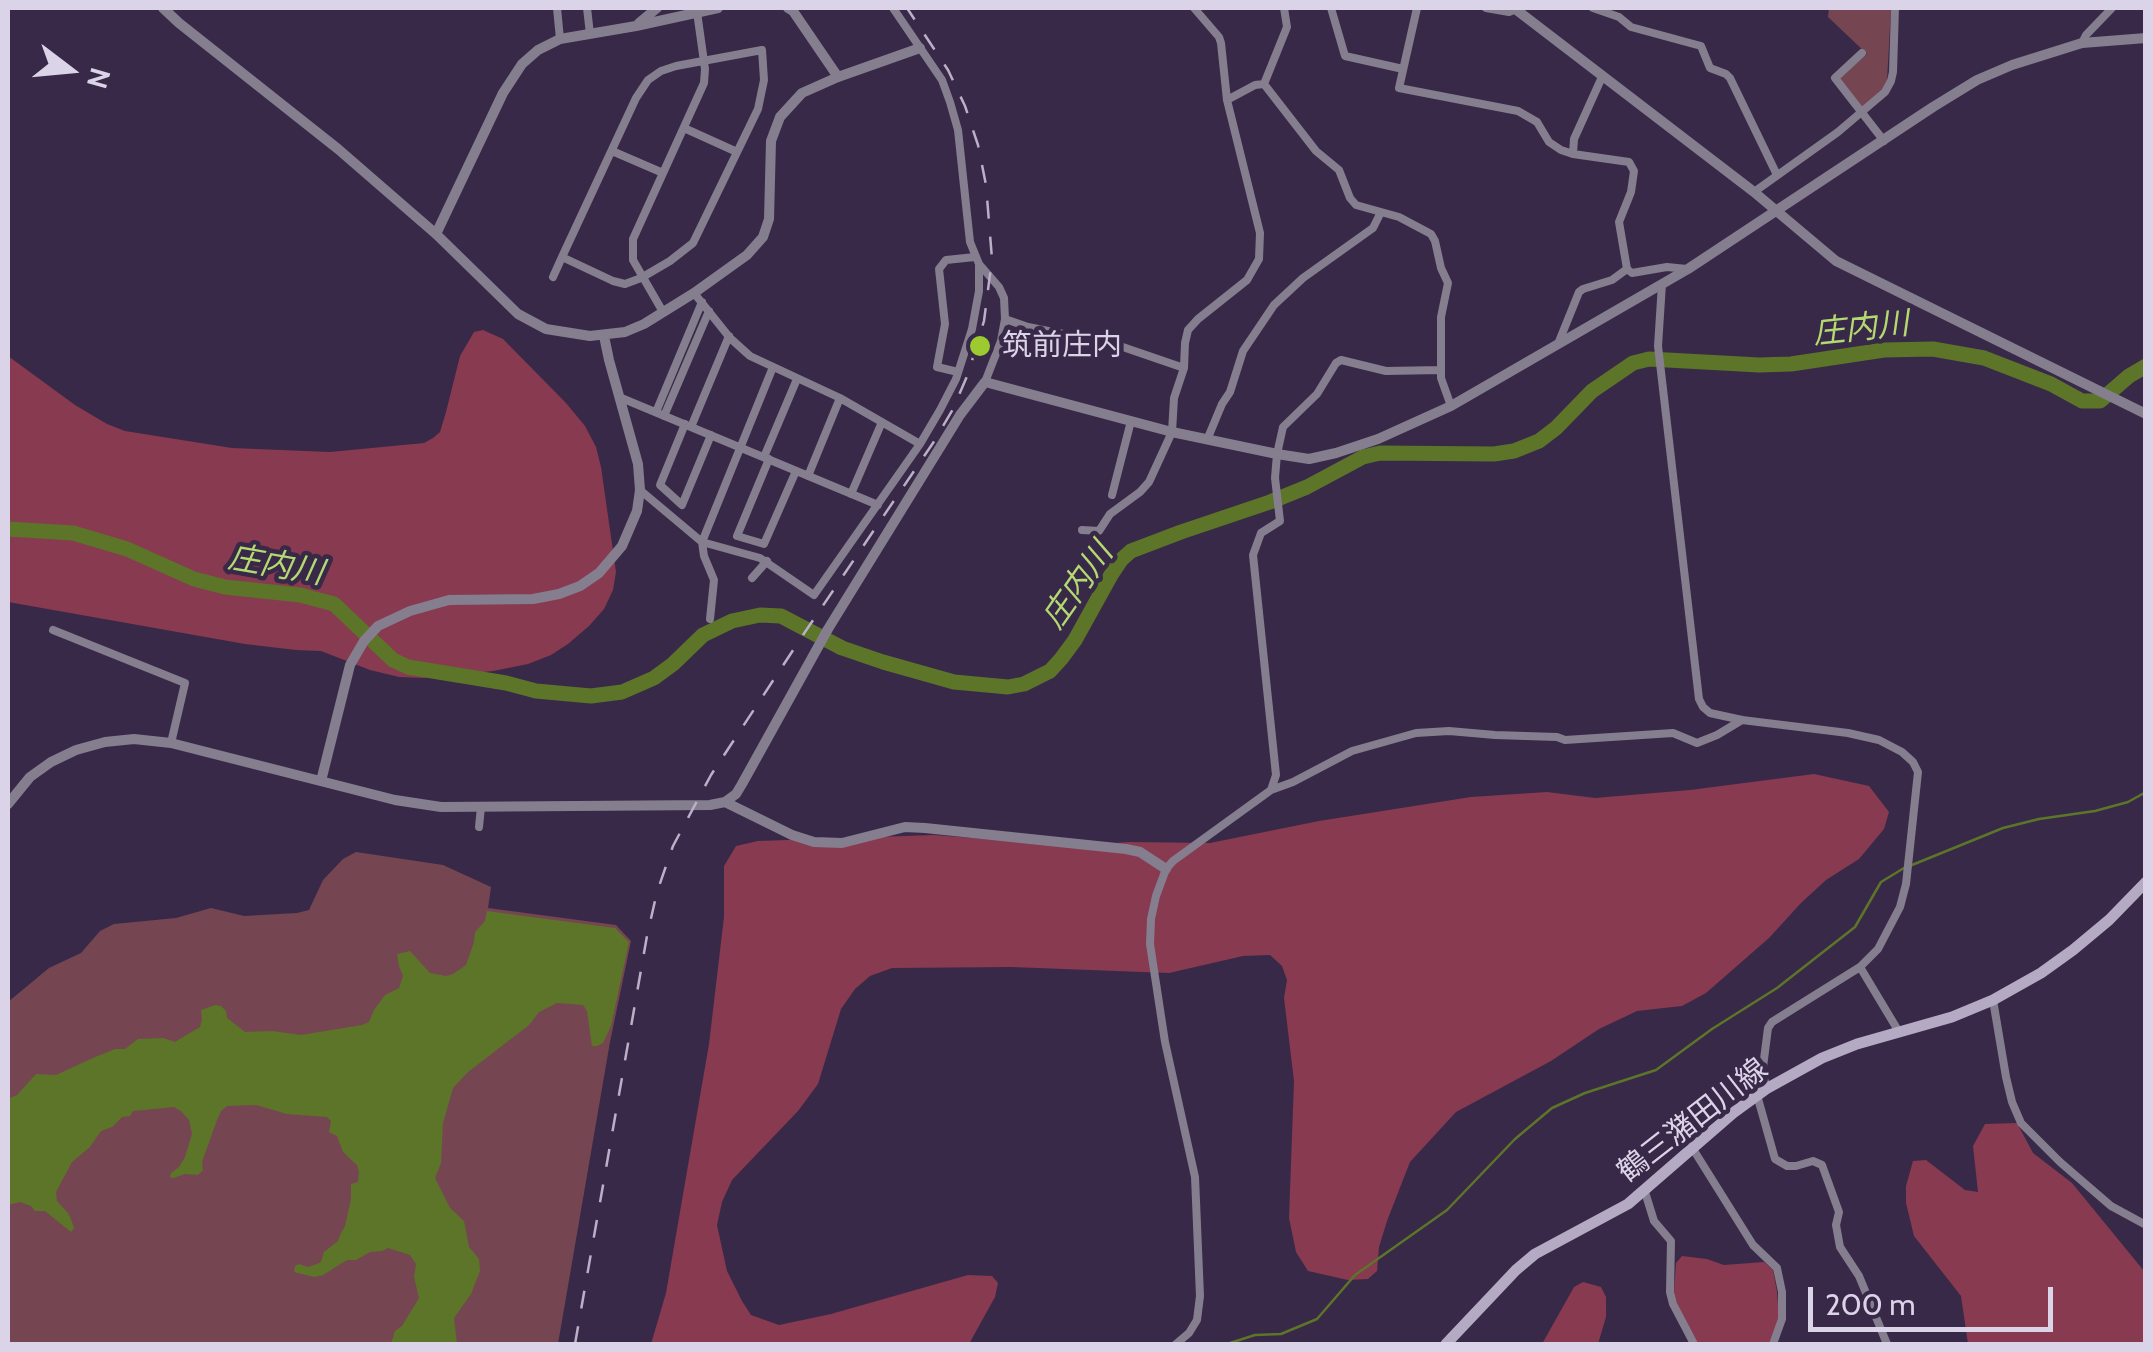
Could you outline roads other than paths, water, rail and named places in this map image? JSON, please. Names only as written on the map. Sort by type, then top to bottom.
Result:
[{"type":"main road","name":"鶴三潴田川線","points":[[1446,1344],[1536,1254],[1613,1214],[1645,1192],[1761,1092],[1822,1058],[1857,1044],[1952,1017],[1993,1000],[2042,973],[2073,950],[2146,882]]},
{"type":"street","points":[[163,8],[338,149],[436,234],[518,314],[546,329],[575,335],[625,332],[698,298],[763,237],[770,220],[771,141],[780,117],[802,92],[920,48]]},
{"type":"street","points":[[557,8],[560,40]]},
{"type":"street","points":[[587,8],[590,34]]},
{"type":"street","points":[[636,26],[657,8]]},
{"type":"street","points":[[436,234],[503,93],[522,64],[538,50],[560,40],[718,8]]},
{"type":"street","points":[[640,490],[702,542],[766,561],[814,595],[940,410],[972,329],[979,292],[977,260],[967,226],[958,130],[942,80],[893,8]]},
{"type":"street","points":[[1082,530],[1099,530],[1110,514],[1144,488],[1172,432],[1174,398],[1184,368],[1188,330],[1247,280],[1259,259],[1260,234],[1227,100],[1219,37],[1194,8]]},
{"type":"street","points":[[1264,84],[1286,27],[1284,8]]},
{"type":"street","points":[[1331,8],[1344,56],[1403,69]]},
{"type":"street","points":[[1416,8],[1399,88],[1518,112],[1537,122],[1549,142],[1573,154],[1629,162],[1631,192],[1619,222],[1627,270]]},
{"type":"street","points":[[1486,8],[1510,12],[1514,8],[1754,192],[1836,261],[2143,413]]},
{"type":"street","points":[[1593,8],[1618,17],[1632,28],[1701,46],[1710,68],[1730,78],[1777,176]]},
{"type":"street","points":[[1754,192],[1864,112],[1885,92],[1891,82],[1895,8]]},
{"type":"street","points":[[2082,43],[2112,8]]},
{"type":"street","points":[[793,9],[838,76]]},
{"type":"street","points":[[663,312],[633,260],[633,239],[704,83],[696,12]]},
{"type":"street","points":[[985,382],[1207,440],[1309,459],[1336,453],[1378,440],[1452,406],[1688,269],[1978,80],[2082,43],[2146,38]]},
{"type":"street","points":[[552,277],[648,80],[676,66],[762,50],[764,66],[758,109],[693,243],[630,283],[618,282],[562,257]]},
{"type":"street","points":[[1862,54],[1835,78],[1884,141]]},
{"type":"street","points":[[1573,154],[1574,139],[1602,77]]},
{"type":"street","points":[[1227,100],[1264,84]]},
{"type":"street","points":[[1264,84],[1316,151],[1339,170],[1356,205],[1400,217],[1431,234],[1448,284],[1442,316],[1441,378],[1452,406]]},
{"type":"street","points":[[684,128],[738,152]]},
{"type":"street","points":[[612,151],[662,173]]},
{"type":"street","points":[[1207,440],[1230,392],[1243,351],[1274,305],[1372,228],[1380,214]]},
{"type":"street","points":[[958,372],[937,368],[945,324],[939,269],[946,260],[977,260]]},
{"type":"street","points":[[8,804],[30,777],[51,762],[76,750],[134,739],[170,743],[395,800],[441,807],[710,805],[730,800],[828,629],[960,415],[985,382],[1001,341],[1004,298],[977,260]]},
{"type":"street","points":[[1627,270],[1632,273],[1667,267],[1688,269]]},
{"type":"street","points":[[1558,344],[1580,292],[1627,270]]},
{"type":"street","points":[[1662,284],[1658,346],[1702,707],[1710,713],[1742,720],[1880,740],[1902,752],[1918,772],[1900,907],[1878,949],[1860,967],[1772,1022],[1768,1028],[1761,1092],[1775,1158],[1787,1166],[1812,1161],[1822,1165],[1839,1212],[1836,1225],[1840,1247],[1859,1276],[1887,1344]]},
{"type":"street","points":[[698,298],[750,356],[840,398],[920,444]]},
{"type":"street","points":[[660,414],[698,298]]},
{"type":"street","points":[[660,414],[709,311]]},
{"type":"street","points":[[1005,319],[1114,344],[1184,368]]},
{"type":"street","points":[[321,781],[350,664],[378,626],[410,611],[449,600],[533,599],[559,594],[598,573],[622,546],[636,511],[640,490],[638,464],[604,336]]},
{"type":"street","points":[[711,435],[682,505],[660,484],[729,336]]},
{"type":"street","points":[[1271,790],[1276,775],[1253,554],[1261,533],[1280,521],[1275,478],[1283,428],[1317,394],[1341,360],[1386,371],[1441,370]]},
{"type":"street","points":[[710,619],[714,580],[702,542],[774,368]]},
{"type":"street","points":[[796,471],[764,544],[737,536],[798,379]]},
{"type":"street","points":[[618,397],[878,505]]},
{"type":"street","points":[[808,476],[840,398]]},
{"type":"street","points":[[1112,495],[1131,421]]},
{"type":"street","points":[[851,494],[882,422]]},
{"type":"street","points":[[752,578],[766,561]]},
{"type":"street","points":[[53,630],[185,683],[170,743]]},
{"type":"street","points":[[1176,1344],[1196,1320],[1200,1296],[1195,1177],[1165,1042],[1150,944],[1156,896],[1173,861],[1271,790],[1352,752],[1416,733],[1449,731],[1564,740],[1672,733],[1697,743],[1742,720]]},
{"type":"street","points":[[725,802],[792,836],[827,844],[905,827],[926,828],[1126,849],[1140,852],[1166,869]]},
{"type":"street","points":[[479,827],[481,807]]},
{"type":"street","points":[[1860,967],[1898,1032]]},
{"type":"street","points":[[1993,1000],[2006,1076],[2021,1122],[2111,1206],[2146,1225]]},
{"type":"street","points":[[1693,1148],[1752,1245],[1777,1268],[1782,1319],[1773,1344]]},
{"type":"street","points":[[1645,1192],[1654,1221],[1672,1241],[1670,1292],[1694,1344]]},
{"type":"waterway","name":"庄内川","points":[[8,529],[73,533],[127,549],[194,579],[334,604],[393,660],[408,667],[536,691],[591,696],[622,692],[654,678],[703,635],[732,621],[760,615],[781,616],[842,648],[883,662],[954,682],[1008,687],[1050,671],[1061,659],[1111,575],[1131,551],[1270,502],[1363,457],[1380,453],[1514,451],[1539,441],[1592,391],[1633,363],[1649,359],[1791,364],[1884,350],[1933,349],[1984,358],[2051,384],[2082,401],[2100,401],[2146,366]]},
{"type":"waterway","points":[[1912,865],[2003,828],[2095,811],[2128,802],[2146,792]]},
{"type":"waterway","points":[[1227,1344],[1255,1335],[1281,1334],[1317,1319],[1355,1275],[1447,1210],[1515,1139],[1552,1108],[1656,1070],[1777,988],[1855,927],[1881,882],[1904,868]]},
{"type":"railway","points":[[575,1344],[647,936],[673,846],[711,775],[933,443],[968,374],[984,321],[992,259],[986,185],[978,145],[948,70],[907,8]]},
{"type":"place","name":"筑前庄内","points":[[980,346]]}]
